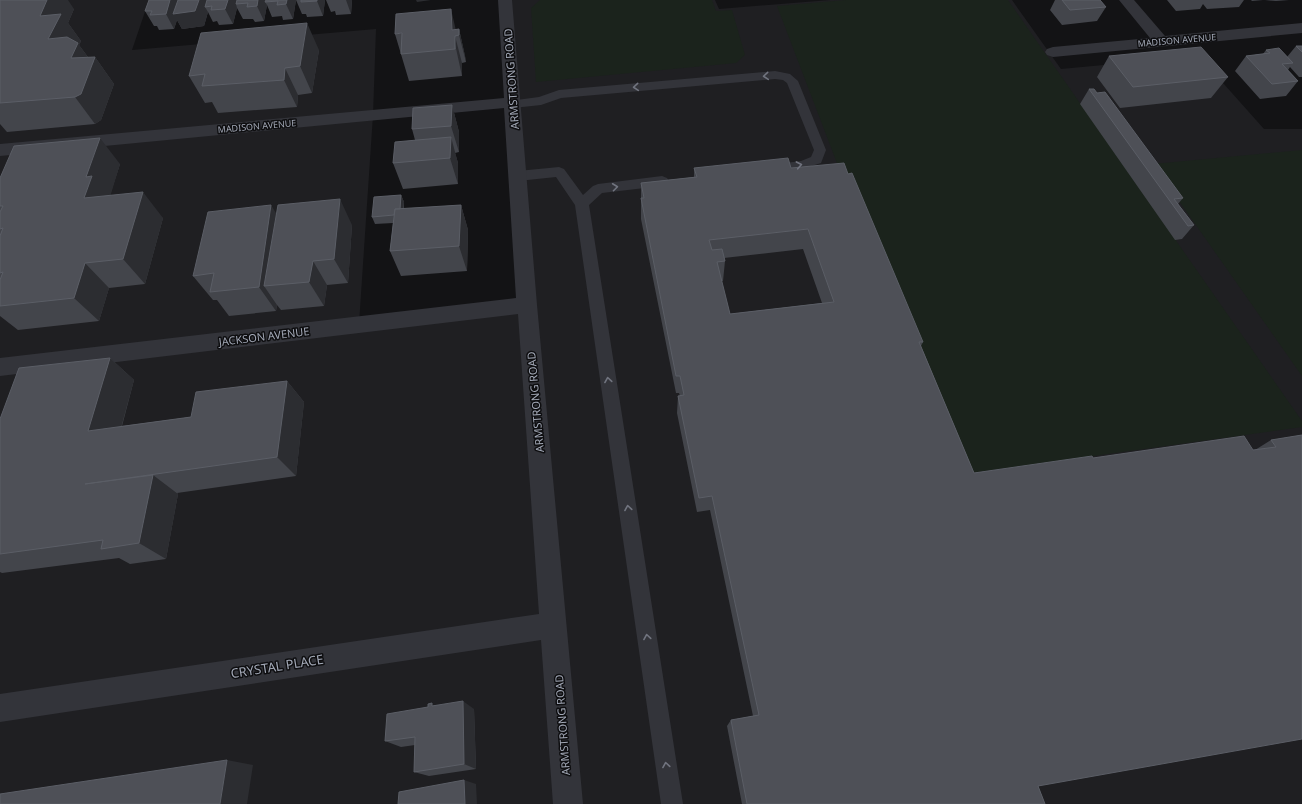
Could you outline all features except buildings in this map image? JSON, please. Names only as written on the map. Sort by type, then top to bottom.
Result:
[{"type":"street","name":"ARMSTRONG ROAD","points":[[505,0],[527,305],[568,804]]},
{"type":"street","points":[[1126,0],[1161,41]]},
{"type":"street","name":"MADISON AVENUE","points":[[1053,52],[1302,28]]},
{"type":"street","name":"MADISON AVENUE","points":[[0,150],[513,103]]},
{"type":"street","name":"JACKSON AVENUE","points":[[0,367],[527,305]]},
{"type":"street","name":"CRYSTAL PLACE","points":[[0,708],[554,625]]},
{"type":"lane","points":[[513,103],[541,101],[559,94],[775,75],[786,77],[792,82],[820,150],[816,160],[802,165],[755,170]]},
{"type":"lane","points":[[518,176],[559,172],[582,204],[672,804]]},
{"type":"lane","points":[[582,204],[598,189],[676,180]]},
{"type":"shaded area","points":[[0,0],[149,0],[132,50],[376,29],[373,115],[359,324],[529,304],[508,0],[715,0],[719,9],[830,0],[1012,0],[1061,69],[1199,56],[1264,129],[1302,129],[1302,804],[0,804]]},
{"type":"shaded area","points":[[540,0],[712,0],[716,11],[732,10],[745,55],[736,63],[536,82],[531,8]]},
{"type":"shaded area","points":[[846,0],[1008,0],[1302,421],[1302,427],[956,475],[777,6]]},
{"type":"shaded area","points":[[1302,150],[1302,376],[1153,164]]}]
